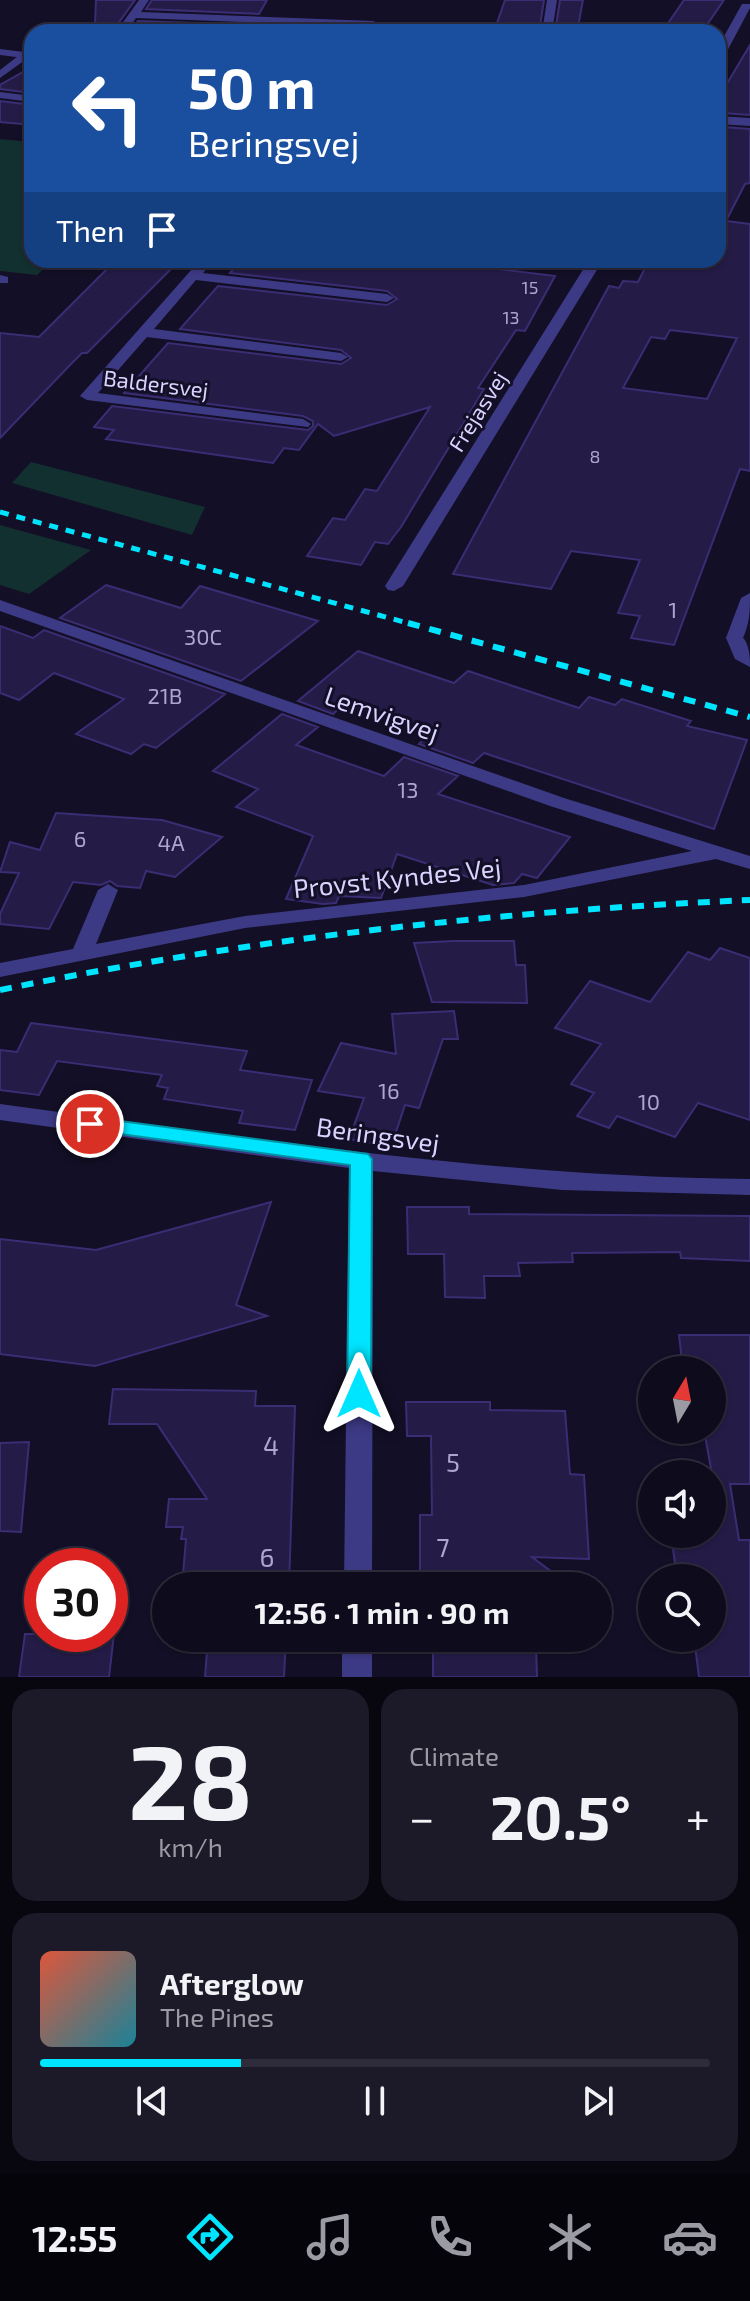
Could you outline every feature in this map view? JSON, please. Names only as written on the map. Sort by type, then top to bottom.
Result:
[{"type":"street","points":[[127,24],[144,0]]},
{"type":"street","points":[[548,24],[552,0]]},
{"type":"street","points":[[726,42],[746,6]]},
{"type":"street","points":[[134,15],[373,24]]},
{"type":"street","points":[[0,52],[24,54]]},
{"type":"street","points":[[0,75],[24,58]]},
{"type":"street","points":[[0,95],[24,98]]},
{"type":"street","points":[[726,120],[750,122]]},
{"type":"street","name":"Baldersvej","points":[[200,268],[87,396],[303,424]]},
{"type":"street","name":"Frejasvej","points":[[394,586],[591,268]]},
{"type":"street","points":[[193,276],[387,298]]},
{"type":"street","name":"Baldersvej","points":[[143,332],[341,357]]},
{"type":"street","points":[[750,598],[735,638],[741,655],[750,662]]},
{"type":"street","name":"Lemvigvej","points":[[0,605],[542,797],[750,863]]},
{"type":"street","name":"Provst Kyndes Vej","points":[[0,970],[83,951],[245,922],[524,891],[715,853]]},
{"type":"street","points":[[83,951],[108,890]]},
{"type":"street","name":"Beringsvej","points":[[0,1112],[503,1179],[652,1189],[750,1187]]},
{"type":"street","points":[[358,1572],[361,1159]]},
{"type":"street","points":[[357,1652],[357,1677]]},
{"type":"green space","points":[[0,139],[24,141],[24,268],[44,268],[37,275],[0,271]]},
{"type":"green space","points":[[31,462],[205,507],[192,535],[12,483]]},
{"type":"green space","points":[[0,525],[91,550],[29,594],[0,585]]},
{"type":"building","points":[[96,0],[135,0],[118,24],[95,24]]},
{"type":"building","points":[[152,0],[267,0],[259,14],[146,9]]},
{"type":"building","points":[[505,0],[544,0],[540,24],[497,24]]},
{"type":"building","points":[[560,0],[583,0],[578,24],[556,24]]},
{"type":"building","points":[[684,0],[724,0],[708,24],[668,24]]},
{"type":"building","points":[[138,21],[224,24],[136,24]]},
{"type":"building","points":[[750,45],[750,115],[726,113],[726,85]]},
{"type":"building","points":[[24,72],[24,92],[0,89],[0,85]]},
{"type":"building","points":[[0,101],[24,104],[24,124],[0,122]]},
{"type":"building","points":[[726,127],[750,129],[750,183],[745,184],[726,221]]},
{"type":"building","points":[[726,221],[750,224],[750,471],[740,469],[674,645],[631,638],[640,616],[618,613],[640,560],[571,551],[551,589],[453,574],[609,286],[619,288],[623,281],[638,282],[645,268],[726,268]],"holes":[[[670,330],[737,338],[707,399],[623,388],[651,337],[665,339]]]},
{"type":"building","points":[[108,268],[172,268],[87,353],[82,353],[0,438],[0,333],[39,337]]},
{"type":"building","points":[[234,268],[490,268],[555,276],[525,331],[516,330],[478,388],[484,389],[401,527],[388,544],[375,542],[361,565],[307,556],[333,518],[345,520],[365,489],[377,491],[430,407],[334,436],[318,424],[299,450],[284,448],[273,463],[106,439],[114,430],[94,427],[112,406],[308,430],[313,426],[313,421],[303,416],[124,393],[168,343],[341,364],[351,358],[341,350],[180,329],[218,286],[387,305],[397,299],[387,291],[230,273]]},
{"type":"building","points":[[106,585],[181,608],[200,586],[318,621],[241,681],[60,618]]},
{"type":"building","points":[[0,626],[33,638],[44,630],[225,694],[156,748],[144,744],[131,754],[76,734],[124,699],[54,673],[19,700],[0,693]]},
{"type":"building","points":[[358,651],[454,683],[468,671],[579,708],[589,697],[615,705],[622,699],[691,721],[687,726],[747,740],[714,829],[484,753],[473,763],[419,744],[430,733],[344,704],[333,714],[298,701]]},
{"type":"building","points":[[282,714],[318,727],[296,745],[384,776],[404,757],[458,776],[438,794],[570,837],[537,878],[522,874],[514,883],[493,885],[397,854],[381,898],[339,896],[336,903],[323,904],[286,899],[313,836],[236,807],[258,789],[213,771]]},
{"type":"building","points":[[56,813],[162,820],[222,837],[175,877],[146,871],[140,888],[117,886],[110,881],[101,885],[73,882],[49,929],[0,924],[0,914],[19,873],[0,872],[10,842],[40,850]]},
{"type":"building","points":[[514,941],[516,965],[525,965],[527,1003],[432,1002],[414,943]]},
{"type":"building","points":[[720,948],[750,958],[750,1120],[698,1103],[675,1137],[617,1116],[609,1128],[577,1116],[594,1093],[571,1084],[601,1044],[555,1028],[590,981],[650,1002],[688,952],[710,960]]},
{"type":"building","points":[[454,1011],[458,1039],[443,1039],[419,1108],[405,1105],[391,1147],[349,1139],[364,1098],[318,1091],[341,1043],[396,1054],[392,1014]]},
{"type":"building","points":[[31,1023],[247,1051],[240,1070],[312,1080],[295,1130],[239,1123],[243,1111],[164,1099],[168,1088],[157,1086],[162,1075],[57,1061],[39,1095],[0,1090],[0,1050],[17,1052]]},
{"type":"building","points":[[271,1202],[236,1305],[267,1316],[95,1366],[0,1354],[0,1239],[96,1250]]},
{"type":"building","points":[[407,1207],[469,1207],[469,1214],[750,1216],[750,1261],[681,1258],[680,1252],[572,1253],[573,1262],[518,1263],[520,1276],[484,1276],[485,1298],[445,1297],[444,1254],[408,1254]]},
{"type":"building","points":[[679,1335],[750,1335],[750,1484],[730,1484],[739,1540],[750,1540],[750,1677],[699,1677],[696,1652],[726,1652],[726,1564],[675,1564],[673,1548],[726,1548],[726,1460],[709,1460],[707,1444],[726,1444],[726,1356],[681,1356]]},
{"type":"building","points":[[113,1389],[256,1391],[255,1406],[295,1406],[289,1572],[183,1572],[186,1539],[181,1539],[183,1527],[166,1527],[169,1499],[207,1499],[157,1424],[109,1424]]},
{"type":"building","points":[[406,1402],[490,1402],[490,1410],[565,1411],[570,1474],[584,1475],[589,1559],[532,1557],[552,1572],[420,1572],[420,1515],[432,1515],[431,1436],[407,1436]]},
{"type":"building","points":[[29,1442],[21,1532],[0,1531],[0,1443]]},
{"type":"building","points":[[24,1641],[24,1652],[112,1652],[109,1677],[19,1677]]},
{"type":"building","points":[[207,1652],[285,1652],[284,1677],[205,1677]]},
{"type":"building","points":[[433,1652],[536,1652],[537,1677],[433,1677]]},
{"type":"railway","points":[[0,512],[415,625]]},
{"type":"railway","points":[[408,623],[750,717]]},
{"type":"railway","points":[[0,990],[186,956],[373,930],[561,912],[750,900]]},
{"type":"route","points":[[90,1124],[361,1159],[359,1394]]}]
